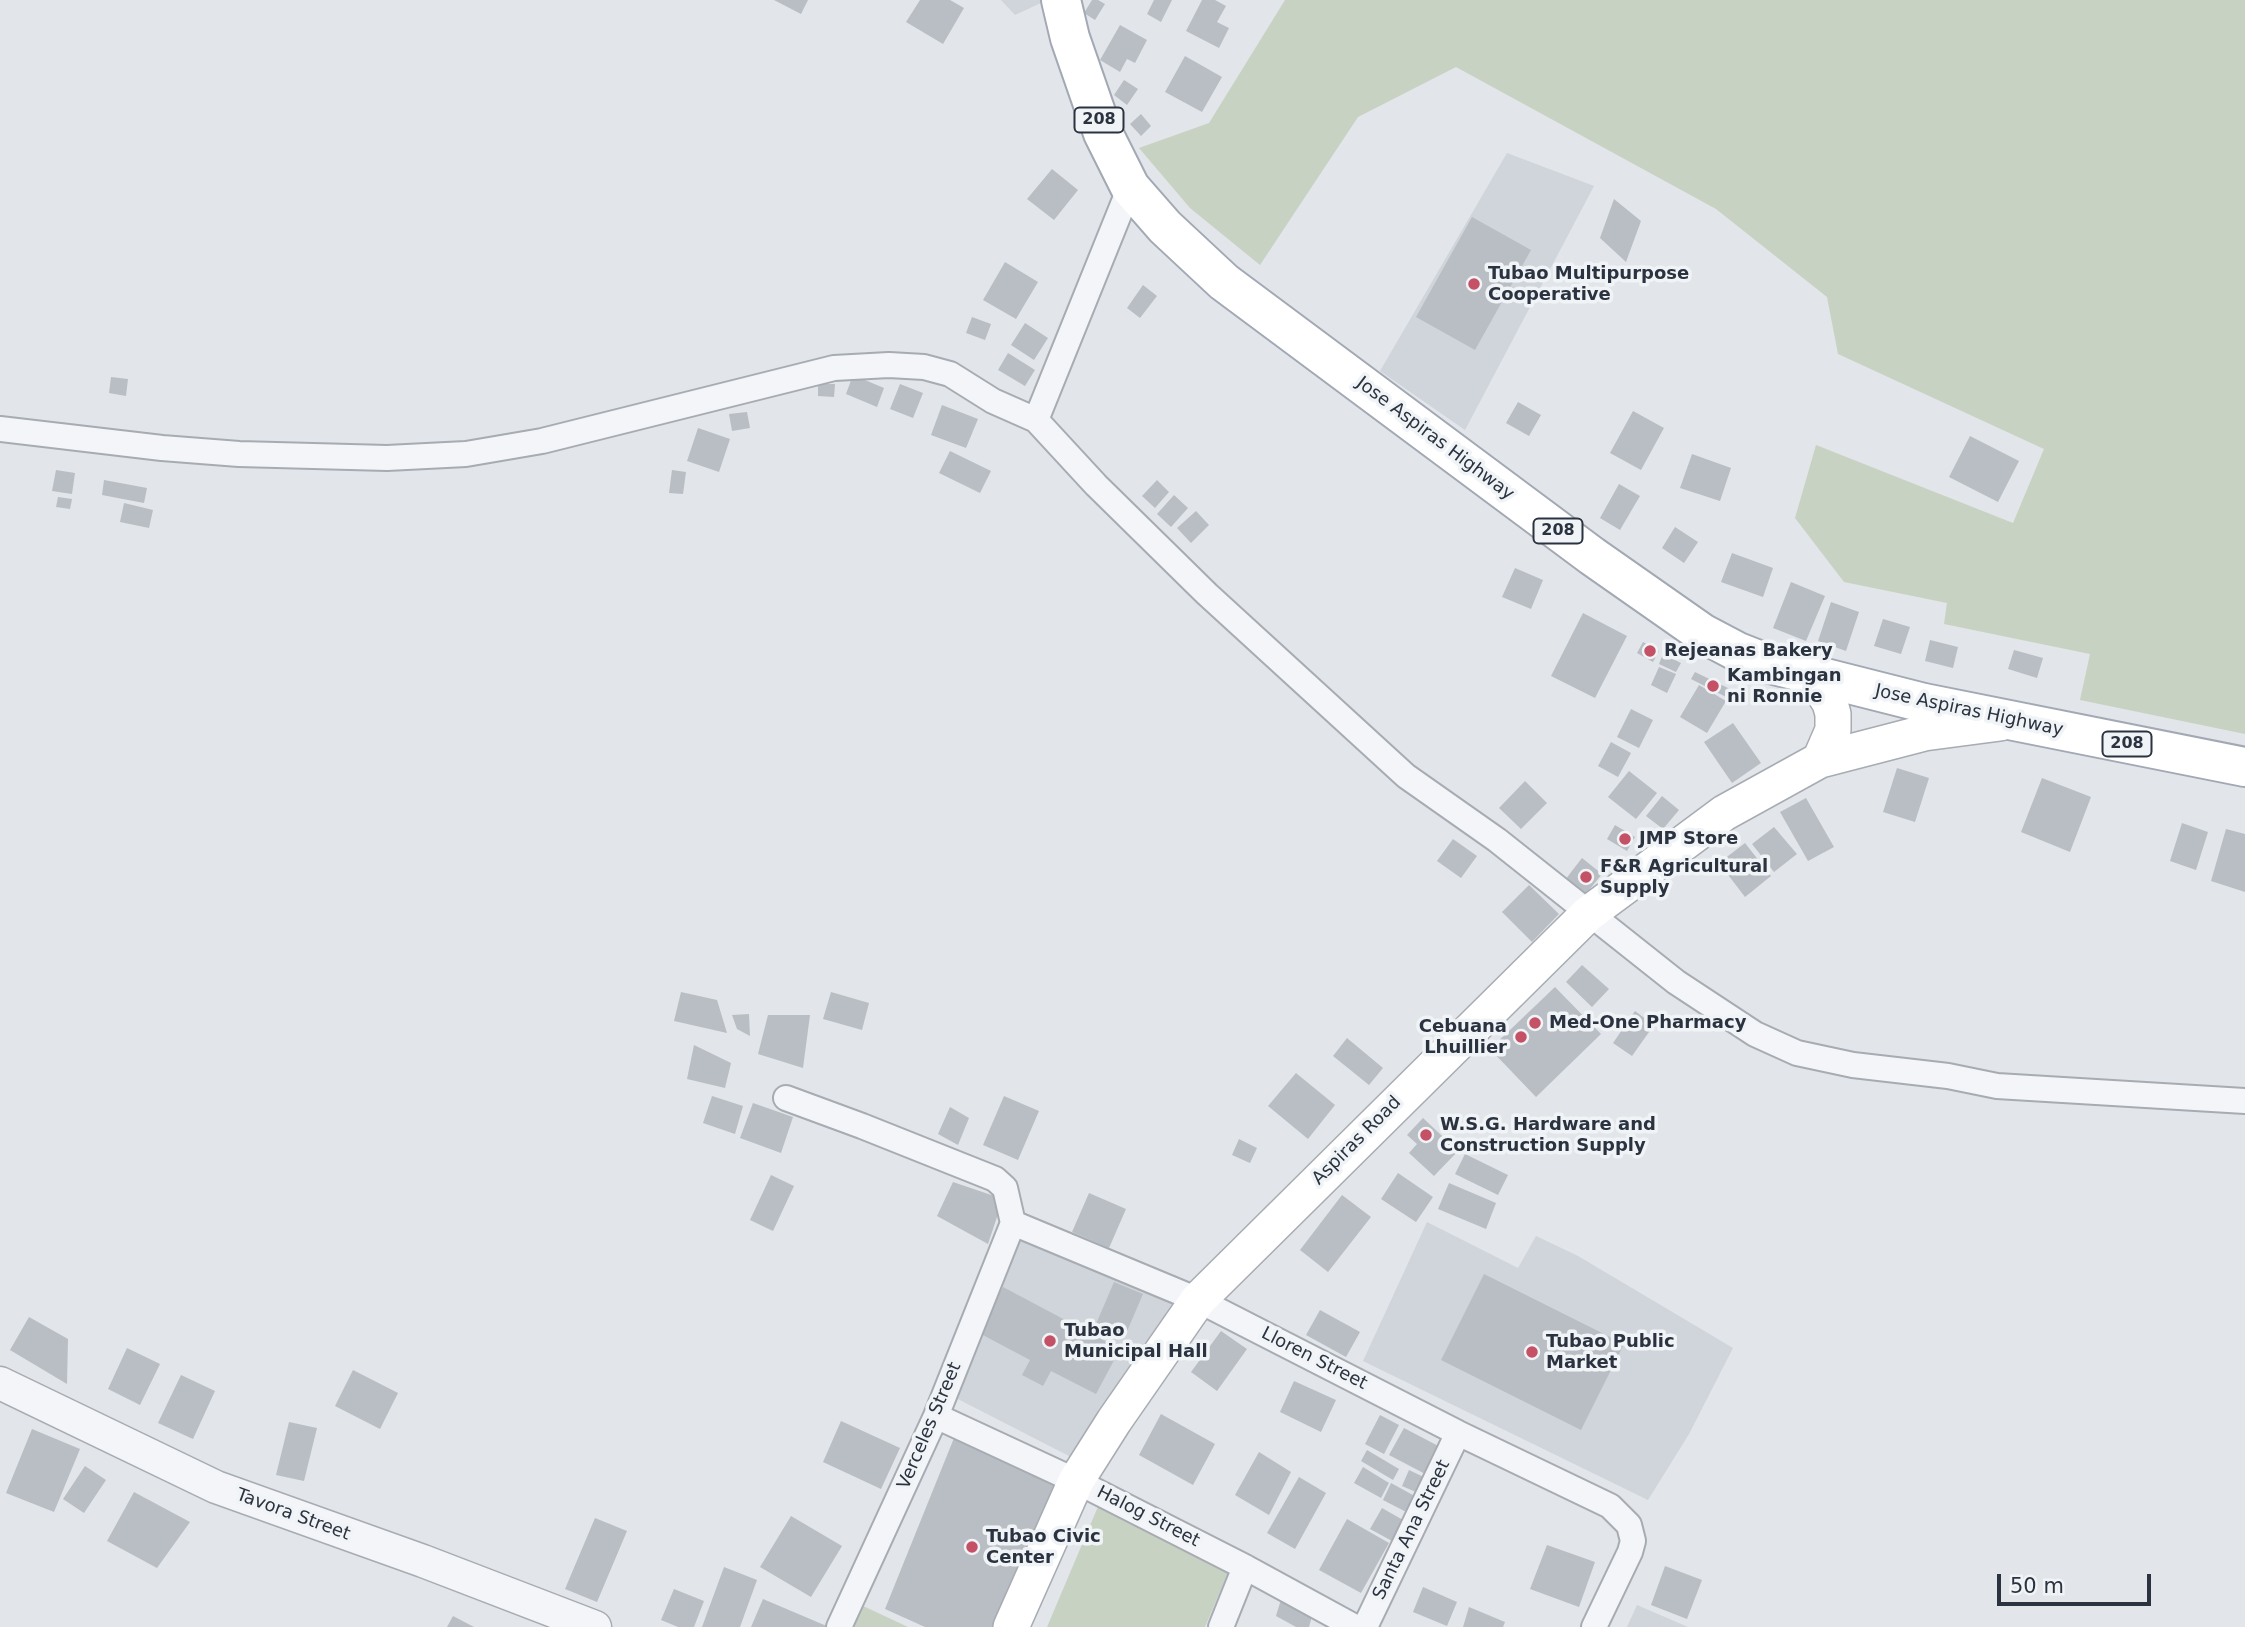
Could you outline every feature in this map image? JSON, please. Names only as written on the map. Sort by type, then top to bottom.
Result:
[{"type":"main road","name":"Jose Aspiras Highway","points":[[1061,0],[1070,38],[1103,133],[1130,187],[1165,227],[1224,282],[1644,594],[1702,633],[1766,663],[1912,700],[2009,722],[2245,767]]},
{"type":"main road","points":[[1812,674],[1830,703],[1833,714],[1833,730],[1820,760]]},
{"type":"main road","name":"Aspiras Road","points":[[1011,1627],[1076,1481],[1198,1300],[1588,914],[1724,813],[1820,760],[1924,733],[2009,722]]},
{"type":"street","points":[[1036,420],[1130,187]]},
{"type":"street","points":[[0,429],[162,448],[252,455],[387,458],[466,454],[542,441],[834,368],[889,365],[924,367],[950,374],[993,401],[1036,420],[1096,485],[1206,594],[1406,776],[1497,840],[1676,982],[1755,1034],[1797,1053],[1853,1065],[1948,1076],[1997,1086],[2245,1101]]},
{"type":"street","points":[[786,1098],[995,1179],[1005,1188],[1013,1223]]},
{"type":"street","name":"Lloren Street","points":[[1013,1223],[1198,1300],[1458,1433],[1610,1506],[1629,1525],[1633,1541],[1594,1627]]},
{"type":"street","name":"Verceles Street","points":[[839,1627],[936,1416],[1013,1223]]},
{"type":"street","name":"Tavora Street","points":[[0,1382],[216,1487],[423,1561],[595,1627]]},
{"type":"street","name":"Halog Street","points":[[936,1416],[1076,1481],[1245,1567],[1355,1627]]},
{"type":"street","name":"Santa Ana Street","points":[[1365,1627],[1458,1433]]},
{"type":"street","points":[[1221,1627],[1245,1567]]},
{"type":"shaded area","points":[[1001,0],[1045,0],[1045,1],[1015,15]]},
{"type":"shaded area","points":[[1507,153],[1594,186],[1465,430],[1380,371]]},
{"type":"shaded area","points":[[1427,1222],[1518,1268],[1536,1236],[1578,1256],[1733,1348],[1689,1434],[1648,1500],[1363,1361]]},
{"type":"shaded area","points":[[1019,1232],[1176,1302],[1071,1457],[952,1396]]},
{"type":"shaded area","points":[[1637,1605],[1688,1627],[1627,1627]]},
{"type":"green space","points":[[1285,0],[2245,0],[2245,734],[2080,700],[2090,654],[1944,624],[1947,603],[1844,582],[1795,518],[1816,445],[2013,523],[2044,449],[1838,354],[1827,297],[1716,209],[1456,67],[1358,117],[1260,265],[1190,208],[1139,148],[1209,123]]},
{"type":"green space","points":[[1100,1502],[1232,1563],[1205,1627],[1047,1627]]},
{"type":"green space","points":[[861,1605],[908,1627],[851,1627]]},
{"type":"building","points":[[774,0],[808,0],[801,14]]},
{"type":"building","points":[[920,0],[950,0],[964,8],[943,44],[906,22]]},
{"type":"building","points":[[1092,0],[1105,4],[1095,20],[1084,13]]},
{"type":"building","points":[[1154,0],[1172,0],[1161,22],[1147,14]]},
{"type":"building","points":[[1202,0],[1215,0],[1226,6],[1217,22],[1229,28],[1219,48],[1186,31]]},
{"type":"building","points":[[1120,25],[1147,40],[1135,63],[1127,59],[1120,72],[1100,60]]},
{"type":"building","points":[[1185,56],[1222,77],[1202,112],[1165,92]]},
{"type":"building","points":[[1124,80],[1138,89],[1127,105],[1114,95]]},
{"type":"building","points":[[1141,114],[1151,126],[1141,136],[1130,124]]},
{"type":"building","points":[[1052,169],[1078,190],[1054,220],[1027,199]]},
{"type":"building","points":[[1614,199],[1641,221],[1626,262],[1600,238]]},
{"type":"building","name":"Tubao Multipurpose Cooperative","points":[[1472,217],[1531,250],[1475,350],[1416,317]]},
{"type":"building","points":[[1005,262],[1038,282],[1016,319],[983,300]]},
{"type":"building","points":[[1143,285],[1157,296],[1140,318],[1127,308]]},
{"type":"building","points":[[972,317],[991,324],[985,340],[966,333]]},
{"type":"building","points":[[1025,323],[1048,338],[1034,360],[1011,345]]},
{"type":"building","points":[[1008,353],[1035,370],[1025,386],[998,370]]},
{"type":"building","points":[[853,375],[884,388],[877,407],[846,394]]},
{"type":"building","points":[[111,377],[128,379],[126,396],[109,393]]},
{"type":"building","points":[[818,384],[835,384],[834,397],[818,396]]},
{"type":"building","points":[[900,384],[923,393],[913,418],[890,409]]},
{"type":"building","points":[[1518,402],[1541,415],[1529,436],[1506,423]]},
{"type":"building","points":[[942,405],[978,419],[966,448],[931,435]]},
{"type":"building","points":[[1633,411],[1664,428],[1641,470],[1610,453]]},
{"type":"building","points":[[747,412],[750,428],[732,431],[729,414]]},
{"type":"building","points":[[698,428],[730,439],[719,472],[687,461]]},
{"type":"building","points":[[1970,436],[2019,461],[1998,502],[1949,477]]},
{"type":"building","points":[[950,451],[991,471],[980,493],[939,473]]},
{"type":"building","points":[[1692,454],[1731,468],[1720,501],[1680,488]]},
{"type":"building","points":[[56,470],[75,473],[72,494],[52,491]]},
{"type":"building","points":[[672,470],[686,472],[683,494],[669,493]]},
{"type":"building","points":[[104,480],[147,488],[144,503],[102,495]]},
{"type":"building","points":[[1157,480],[1169,492],[1155,508],[1142,496]]},
{"type":"building","points":[[1619,484],[1640,496],[1620,530],[1600,518]]},
{"type":"building","points":[[1174,495],[1188,508],[1171,527],[1157,514]]},
{"type":"building","points":[[58,497],[72,499],[70,509],[56,507]]},
{"type":"building","points":[[124,503],[153,510],[149,528],[120,522]]},
{"type":"building","points":[[1196,511],[1209,525],[1191,543],[1177,528]]},
{"type":"building","points":[[1675,527],[1698,542],[1684,563],[1662,548]]},
{"type":"building","points":[[1732,553],[1773,568],[1763,597],[1721,582]]},
{"type":"building","points":[[1515,568],[1543,580],[1531,609],[1502,597]]},
{"type":"building","points":[[1791,582],[1825,596],[1806,641],[1773,628]]},
{"type":"building","points":[[1831,602],[1859,612],[1846,651],[1818,641]]},
{"type":"building","points":[[1583,613],[1627,636],[1595,698],[1551,676]]},
{"type":"building","points":[[1883,619],[1910,627],[1901,654],[1874,646]]},
{"type":"building","points":[[1930,640],[1958,647],[1953,668],[1925,661]]},
{"type":"building","points":[[1643,642],[1659,651],[1653,662],[1637,653]]},
{"type":"building","points":[[2014,650],[2043,658],[2037,678],[2008,669]]},
{"type":"building","points":[[1663,654],[1681,663],[1676,672],[1659,664]]},
{"type":"building","points":[[1659,667],[1676,674],[1667,693],[1651,685]]},
{"type":"building","points":[[1695,672],[1732,690],[1728,698],[1691,679]]},
{"type":"building","points":[[1699,685],[1726,701],[1707,733],[1680,717]]},
{"type":"building","points":[[1631,709],[1653,720],[1639,748],[1617,737]]},
{"type":"building","points":[[1733,723],[1761,763],[1732,783],[1704,742]]},
{"type":"building","points":[[1611,742],[1631,753],[1618,777],[1598,766]]},
{"type":"building","points":[[1897,768],[1929,778],[1915,822],[1883,812]]},
{"type":"building","points":[[1629,771],[1657,793],[1636,819],[1608,797]]},
{"type":"building","points":[[2042,778],[2091,797],[2070,852],[2021,832]]},
{"type":"building","points":[[1525,781],[1547,803],[1521,829],[1499,808]]},
{"type":"building","points":[[1662,796],[1679,810],[1663,829],[1646,816]]},
{"type":"building","points":[[1806,798],[1834,847],[1808,861],[1780,812]]},
{"type":"building","points":[[2182,823],[2208,832],[2196,870],[2170,861]]},
{"type":"building","points":[[1615,825],[1635,837],[1627,851],[1607,839]]},
{"type":"building","points":[[1774,827],[1797,854],[1774,872],[1752,844]]},
{"type":"building","points":[[2226,829],[2245,834],[2245,892],[2211,881]]},
{"type":"building","points":[[1453,839],[1477,856],[1461,878],[1437,861]]},
{"type":"building","points":[[1745,843],[1771,876],[1745,897],[1719,863]]},
{"type":"building","points":[[1582,858],[1602,874],[1585,895],[1565,880]]},
{"type":"building","points":[[1529,885],[1559,914],[1532,942],[1502,912]]},
{"type":"building","points":[[1582,965],[1609,989],[1592,1007],[1566,982]]},
{"type":"building","points":[[1555,987],[1601,1034],[1536,1097],[1490,1049]]},
{"type":"building","points":[[681,992],[717,1000],[727,1033],[674,1021]]},
{"type":"building","points":[[831,992],[869,1003],[862,1030],[823,1019]]},
{"type":"building","points":[[1635,1011],[1654,1025],[1632,1056],[1613,1043]]},
{"type":"building","points":[[749,1014],[750,1036],[737,1029],[732,1015]]},
{"type":"building","points":[[768,1015],[810,1015],[803,1068],[758,1054]]},
{"type":"building","points":[[1347,1038],[1383,1068],[1369,1085],[1333,1056]]},
{"type":"building","points":[[694,1045],[731,1063],[725,1088],[687,1079]]},
{"type":"building","points":[[1296,1073],[1335,1105],[1308,1139],[1268,1106]]},
{"type":"building","points":[[712,1096],[743,1106],[735,1134],[703,1123]]},
{"type":"building","points":[[1004,1096],[1039,1111],[1018,1160],[983,1145]]},
{"type":"building","points":[[753,1103],[793,1117],[781,1153],[740,1138]]},
{"type":"building","points":[[950,1107],[969,1118],[958,1145],[938,1134]]},
{"type":"building","points":[[1423,1118],[1458,1151],[1434,1176],[1409,1153],[1417,1144],[1407,1135]]},
{"type":"building","points":[[1239,1139],[1257,1148],[1250,1163],[1232,1155]]},
{"type":"building","points":[[1465,1154],[1508,1175],[1498,1195],[1455,1174]]},
{"type":"building","points":[[1398,1173],[1433,1197],[1416,1222],[1381,1199]]},
{"type":"building","points":[[771,1175],[794,1186],[773,1231],[750,1220]]},
{"type":"building","points":[[953,1182],[1003,1199],[988,1244],[937,1216]]},
{"type":"building","points":[[1449,1183],[1496,1203],[1486,1229],[1438,1209]]},
{"type":"building","points":[[1089,1193],[1126,1209],[1109,1248],[1072,1232]]},
{"type":"building","points":[[1342,1195],[1371,1217],[1328,1272],[1300,1250]]},
{"type":"building","name":"Tubao Public Market","points":[[1484,1274],[1624,1344],[1581,1430],[1441,1360]]},
{"type":"building","points":[[1114,1282],[1143,1294],[1125,1336],[1096,1324]]},
{"type":"building","name":"Tubao Municipal Hall","points":[[1003,1287],[1120,1349],[1096,1394],[1051,1371],[1043,1386],[1022,1375],[1030,1360],[979,1333]]},
{"type":"building","points":[[1320,1310],[1360,1332],[1346,1357],[1306,1335]]},
{"type":"building","points":[[29,1317],[68,1339],[67,1384],[10,1350]]},
{"type":"building","points":[[1221,1331],[1247,1349],[1217,1391],[1191,1372]]},
{"type":"building","points":[[127,1348],[160,1364],[140,1405],[108,1389]]},
{"type":"building","points":[[353,1370],[398,1393],[380,1429],[335,1406]]},
{"type":"building","points":[[181,1375],[215,1391],[193,1439],[158,1423]]},
{"type":"building","points":[[1294,1381],[1336,1400],[1321,1432],[1280,1412]]},
{"type":"building","points":[[1161,1414],[1215,1444],[1193,1485],[1139,1455]]},
{"type":"building","points":[[1380,1415],[1399,1425],[1384,1454],[1365,1444]]},
{"type":"building","points":[[841,1421],[900,1448],[881,1489],[823,1462]]},
{"type":"building","points":[[289,1422],[317,1428],[304,1481],[276,1475]]},
{"type":"building","points":[[1404,1428],[1446,1450],[1431,1477],[1389,1455]]},
{"type":"building","points":[[32,1429],[80,1449],[54,1512],[6,1493]]},
{"type":"building","name":"Tubao Civic Center","points":[[954,1438],[1060,1486],[1000,1627],[925,1627],[885,1609]]},
{"type":"building","points":[[1367,1450],[1399,1469],[1393,1480],[1361,1461]]},
{"type":"building","points":[[1259,1452],[1291,1472],[1269,1515],[1235,1495]]},
{"type":"building","points":[[85,1466],[106,1480],[84,1513],[63,1499]]},
{"type":"building","points":[[1363,1467],[1389,1483],[1381,1498],[1354,1483]]},
{"type":"building","points":[[1409,1470],[1432,1481],[1425,1496],[1402,1486]]},
{"type":"building","points":[[1299,1477],[1326,1493],[1295,1549],[1267,1533]]},
{"type":"building","points":[[1391,1483],[1422,1500],[1414,1516],[1383,1500]]},
{"type":"building","points":[[134,1492],[190,1522],[157,1568],[107,1541]]},
{"type":"building","points":[[1382,1508],[1403,1520],[1392,1541],[1370,1529]]},
{"type":"building","points":[[791,1516],[842,1546],[811,1597],[760,1567]]},
{"type":"building","points":[[595,1518],[627,1531],[597,1602],[565,1589]]},
{"type":"building","points":[[1347,1519],[1389,1543],[1361,1593],[1319,1570]]},
{"type":"building","points":[[1547,1545],[1595,1562],[1579,1607],[1530,1589]]},
{"type":"building","points":[[1665,1566],[1702,1580],[1687,1619],[1651,1605]]},
{"type":"building","points":[[724,1567],[757,1580],[740,1627],[702,1627]]},
{"type":"building","points":[[1423,1587],[1457,1602],[1447,1626],[1413,1612]]},
{"type":"building","points":[[674,1589],[704,1601],[694,1627],[678,1627],[661,1620]]},
{"type":"building","points":[[1283,1593],[1314,1609],[1309,1627],[1296,1627],[1276,1616]]},
{"type":"building","points":[[763,1599],[829,1627],[751,1627]]},
{"type":"building","points":[[1469,1607],[1505,1622],[1503,1627],[1463,1627]]},
{"type":"building","points":[[453,1616],[474,1627],[447,1627]]},
{"type":"place","name":"Tubao Multipurpose Cooperative","points":[[1474,284]]},
{"type":"place","name":"Rejeanas Bakery","points":[[1650,651]]},
{"type":"place","name":"Kambingan ni Ronnie","points":[[1713,686]]},
{"type":"place","name":"JMP Store","points":[[1625,839]]},
{"type":"place","name":"F&R Agricultural Supply","points":[[1586,877]]},
{"type":"place","name":"Med-One Pharmacy","points":[[1535,1023]]},
{"type":"place","name":"Cebuana Lhuillier","points":[[1521,1037]]},
{"type":"place","name":"W.S.G. Hardware and Construction Supply","points":[[1426,1135]]},
{"type":"place","name":"Tubao Municipal Hall","points":[[1050,1341]]},
{"type":"place","name":"Tubao Public Market","points":[[1532,1352]]},
{"type":"place","name":"Tubao Civic Center","points":[[972,1547]]}]
